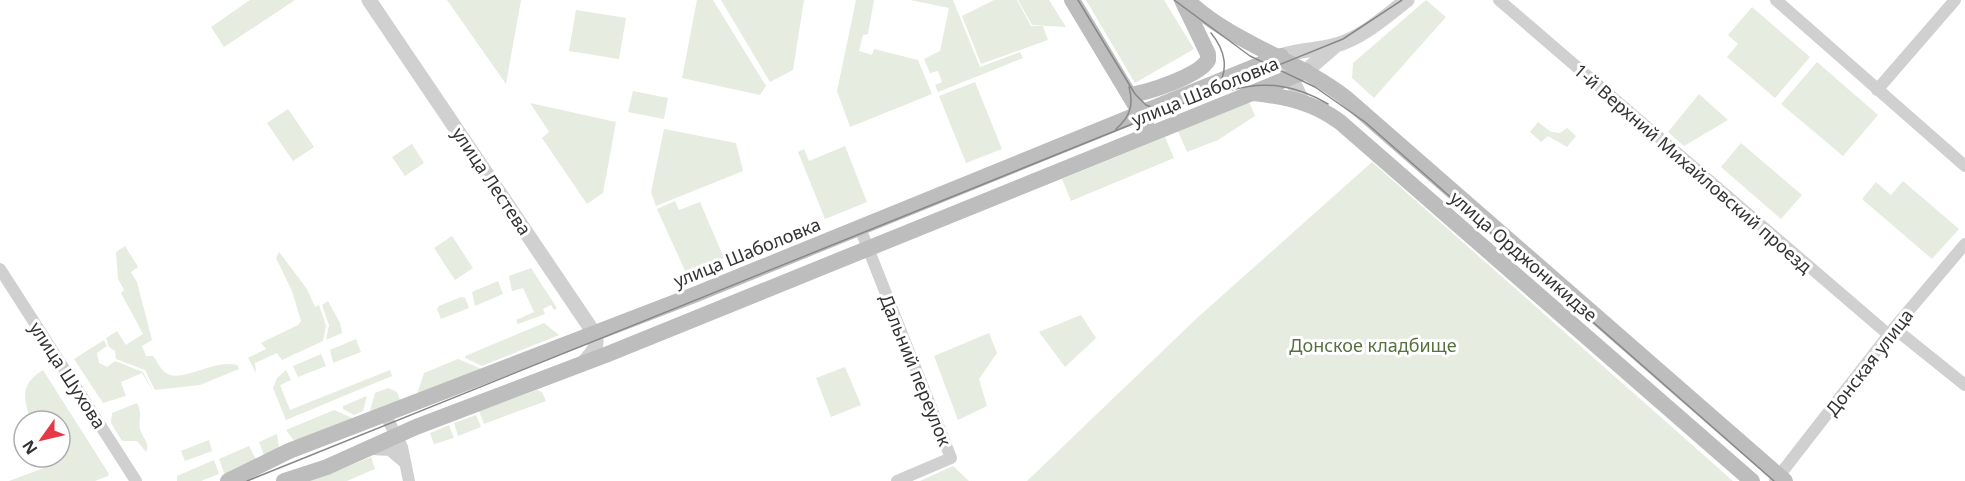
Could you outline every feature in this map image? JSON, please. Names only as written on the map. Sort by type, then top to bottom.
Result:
[{"type":"main road","points":[[1072,0],[1152,134]]},
{"type":"main road","points":[[1129,95],[1151,91],[1199,69],[1208,60],[1208,54],[1182,0]]},
{"type":"main road","name":"улица Орджоникидзе","points":[[1187,0],[1233,32],[1281,56],[1336,90],[1779,479]]},
{"type":"main road","name":"улица Шаболовка","points":[[284,481],[372,449],[389,421],[594,333],[860,228],[1281,56]]},
{"type":"main road","name":"улица Шаболовка","points":[[228,481],[289,451],[583,363],[1306,71]]},
{"type":"main road","name":"улица Орджоникидзе","points":[[1253,93],[1318,106],[1340,122],[1752,481]]},
{"type":"street","name":"улица Лестева","points":[[369,0],[594,333]]},
{"type":"street","points":[[1306,71],[1335,46],[1373,25],[1407,0]]},
{"type":"street","name":"1-й Верхний Михайловский проезд","points":[[1499,0],[1891,331],[1965,384]]},
{"type":"street","points":[[1776,0],[1965,166]]},
{"type":"street","points":[[1876,90],[1955,0]]},
{"type":"street","points":[[1302,101],[1281,56],[1294,51],[1335,46]]},
{"type":"street","name":"Дальний переулок","points":[[860,228],[951,458],[897,481]]},
{"type":"street","name":"Донская улица","points":[[1779,479],[1891,331],[1965,244]]},
{"type":"street","name":"улица Шухова","points":[[0,269],[136,481]]},
{"type":"street","points":[[583,363],[596,347],[597,339],[594,333]]},
{"type":"street","points":[[389,421],[410,481]]},
{"type":"street","points":[[372,449],[394,452],[405,463]]},
{"type":"green space","points":[[250,0],[295,0],[224,47],[211,27]]},
{"type":"green space","points":[[447,0],[521,0],[506,84]]},
{"type":"green space","points":[[697,0],[713,0],[766,86],[760,95],[682,78]]},
{"type":"green space","points":[[721,0],[804,0],[793,70],[770,82]]},
{"type":"green space","points":[[856,0],[874,0],[868,34],[863,35],[859,51],[872,55],[874,49],[918,60],[932,94],[850,127],[837,91]]},
{"type":"green space","points":[[910,0],[953,0],[980,67],[1020,52],[1023,58],[938,92],[935,85],[942,82],[938,71],[930,73],[924,59],[940,51],[949,8]]},
{"type":"green space","points":[[994,0],[1017,0],[1031,26],[1043,26],[1048,40],[981,64],[962,16]]},
{"type":"green space","points":[[1018,0],[1049,0],[1066,27],[1032,25]]},
{"type":"green space","points":[[1086,0],[1164,0],[1194,49],[1135,83]]},
{"type":"green space","points":[[1426,0],[1446,17],[1374,98],[1352,78],[1353,63]]},
{"type":"green space","points":[[1752,7],[1810,57],[1775,98],[1727,57],[1738,44],[1728,35]]},
{"type":"green space","points":[[576,10],[626,18],[619,59],[569,51]]},
{"type":"green space","points":[[1817,62],[1878,115],[1843,156],[1781,104]]},
{"type":"green space","points":[[975,82],[1002,149],[966,163],[939,96]]},
{"type":"green space","points":[[633,91],[668,98],[664,119],[628,112]]},
{"type":"green space","points":[[1699,94],[1728,120],[1684,146],[1668,132]]},
{"type":"green space","points":[[1249,102],[1255,116],[1218,140],[1187,152],[1178,131]]},
{"type":"green space","points":[[530,103],[616,122],[603,193],[587,204],[542,138],[549,132]]},
{"type":"green space","points":[[288,109],[314,147],[293,161],[267,123]]},
{"type":"green space","points":[[1538,122],[1551,132],[1560,133],[1567,128],[1576,136],[1567,147],[1548,136],[1541,142],[1530,132]]},
{"type":"green space","points":[[664,129],[736,143],[743,171],[656,206],[651,192]]},
{"type":"green space","points":[[1165,137],[1174,158],[1071,201],[1062,179]]},
{"type":"green space","points":[[1741,143],[1802,195],[1781,219],[1721,167]]},
{"type":"green space","points":[[412,144],[424,163],[405,176],[392,157]]},
{"type":"green space","points":[[845,146],[867,202],[825,219],[798,152],[804,149],[809,161]]},
{"type":"green space","name":"Донское кладбище","points":[[1372,162],[1733,481],[1027,481],[1197,318]]},
{"type":"green space","points":[[1903,181],[1959,229],[1932,259],[1862,199],[1876,182],[1891,195]]},
{"type":"green space","points":[[675,201],[679,210],[700,202],[724,258],[686,273],[657,209]]},
{"type":"green space","points":[[452,236],[473,268],[455,280],[434,248]]},
{"type":"green space","points":[[125,246],[138,267],[131,272],[137,282],[152,340],[142,346],[146,356],[153,356],[163,371],[174,376],[219,365],[237,365],[239,369],[200,385],[155,390],[145,370],[116,359],[115,351],[109,347],[106,338],[117,331],[126,345],[143,334],[121,293],[124,290],[118,279],[116,252]]},
{"type":"green space","points":[[279,252],[307,289],[315,307],[319,305],[326,326],[323,341],[282,360],[277,353],[255,363],[256,373],[248,358],[266,349],[261,343],[298,325],[301,321],[292,291],[276,258]]},
{"type":"green space","points":[[531,268],[557,308],[554,310],[551,305],[543,309],[545,314],[518,324],[516,320],[534,312],[523,288],[512,291],[509,276]]},
{"type":"green space","points":[[498,281],[503,294],[475,306],[472,292]]},
{"type":"green space","points":[[461,297],[465,298],[469,308],[441,319],[437,309],[439,306]]},
{"type":"green space","points":[[328,301],[340,323],[342,333],[326,340],[329,325],[322,305]]},
{"type":"green space","points":[[1081,315],[1096,338],[1065,367],[1039,332]]},
{"type":"green space","points":[[544,323],[559,335],[482,366],[465,358],[465,356]]},
{"type":"green space","points":[[989,333],[997,353],[979,379],[987,406],[958,420],[934,356]]},
{"type":"green space","points":[[356,339],[361,352],[333,363],[330,350]]},
{"type":"green space","points":[[104,340],[107,346],[97,353],[99,363],[107,367],[115,361],[143,372],[154,393],[142,373],[121,382],[126,396],[103,403],[74,359]]},
{"type":"green space","points":[[321,354],[326,366],[298,377],[293,366]]},
{"type":"green space","points":[[458,359],[482,369],[417,394],[424,373]]},
{"type":"green space","points":[[845,367],[861,405],[831,417],[816,378]]},
{"type":"green space","points":[[43,370],[68,409],[27,409],[25,392],[36,375]]},
{"type":"green space","points":[[286,370],[291,380],[280,385],[290,410],[390,370],[392,376],[286,420],[273,388],[277,378]]},
{"type":"green space","points":[[388,388],[397,392],[400,400],[369,414],[375,393]]},
{"type":"green space","points":[[537,390],[542,392],[546,401],[484,424],[479,411]]},
{"type":"green space","points":[[367,396],[363,411],[354,415],[343,409],[343,406]]},
{"type":"green space","points":[[137,403],[140,411],[140,429],[146,440],[146,452],[137,441],[122,441],[111,423],[112,413]]},
{"type":"green space","points":[[334,410],[357,420],[295,442],[286,430]]},
{"type":"green space","points":[[476,415],[481,427],[458,436],[454,423]]},
{"type":"green space","points":[[72,416],[109,474],[95,481],[9,481],[41,469],[72,469]]},
{"type":"green space","points":[[449,425],[454,438],[434,444],[430,433]]},
{"type":"green space","points":[[277,434],[279,448],[265,458],[259,442]]},
{"type":"green space","points":[[209,440],[212,451],[185,461],[181,451]]},
{"type":"green space","points":[[249,446],[257,461],[230,475],[224,473],[219,459]]},
{"type":"green space","points":[[371,457],[375,469],[347,481],[296,481],[330,474]]},
{"type":"green space","points":[[214,460],[219,474],[201,481],[177,481],[177,476]]},
{"type":"green space","points":[[953,466],[969,481],[920,481]]},
{"type":"tram line","points":[[1078,0],[1135,94],[1146,105],[1165,112]]},
{"type":"tram line","points":[[1174,0],[1250,56],[1315,87],[1365,122],[1774,481]]},
{"type":"tram line","points":[[247,481],[1343,39],[1402,0]]},
{"type":"tram line","points":[[1211,33],[1220,46],[1224,60],[1223,75],[1216,89]]},
{"type":"tram line","points":[[1228,91],[1255,86],[1280,86],[1304,92],[1328,104]]},
{"type":"tram line","points":[[1116,129],[1125,120],[1130,110],[1129,87]]}]
